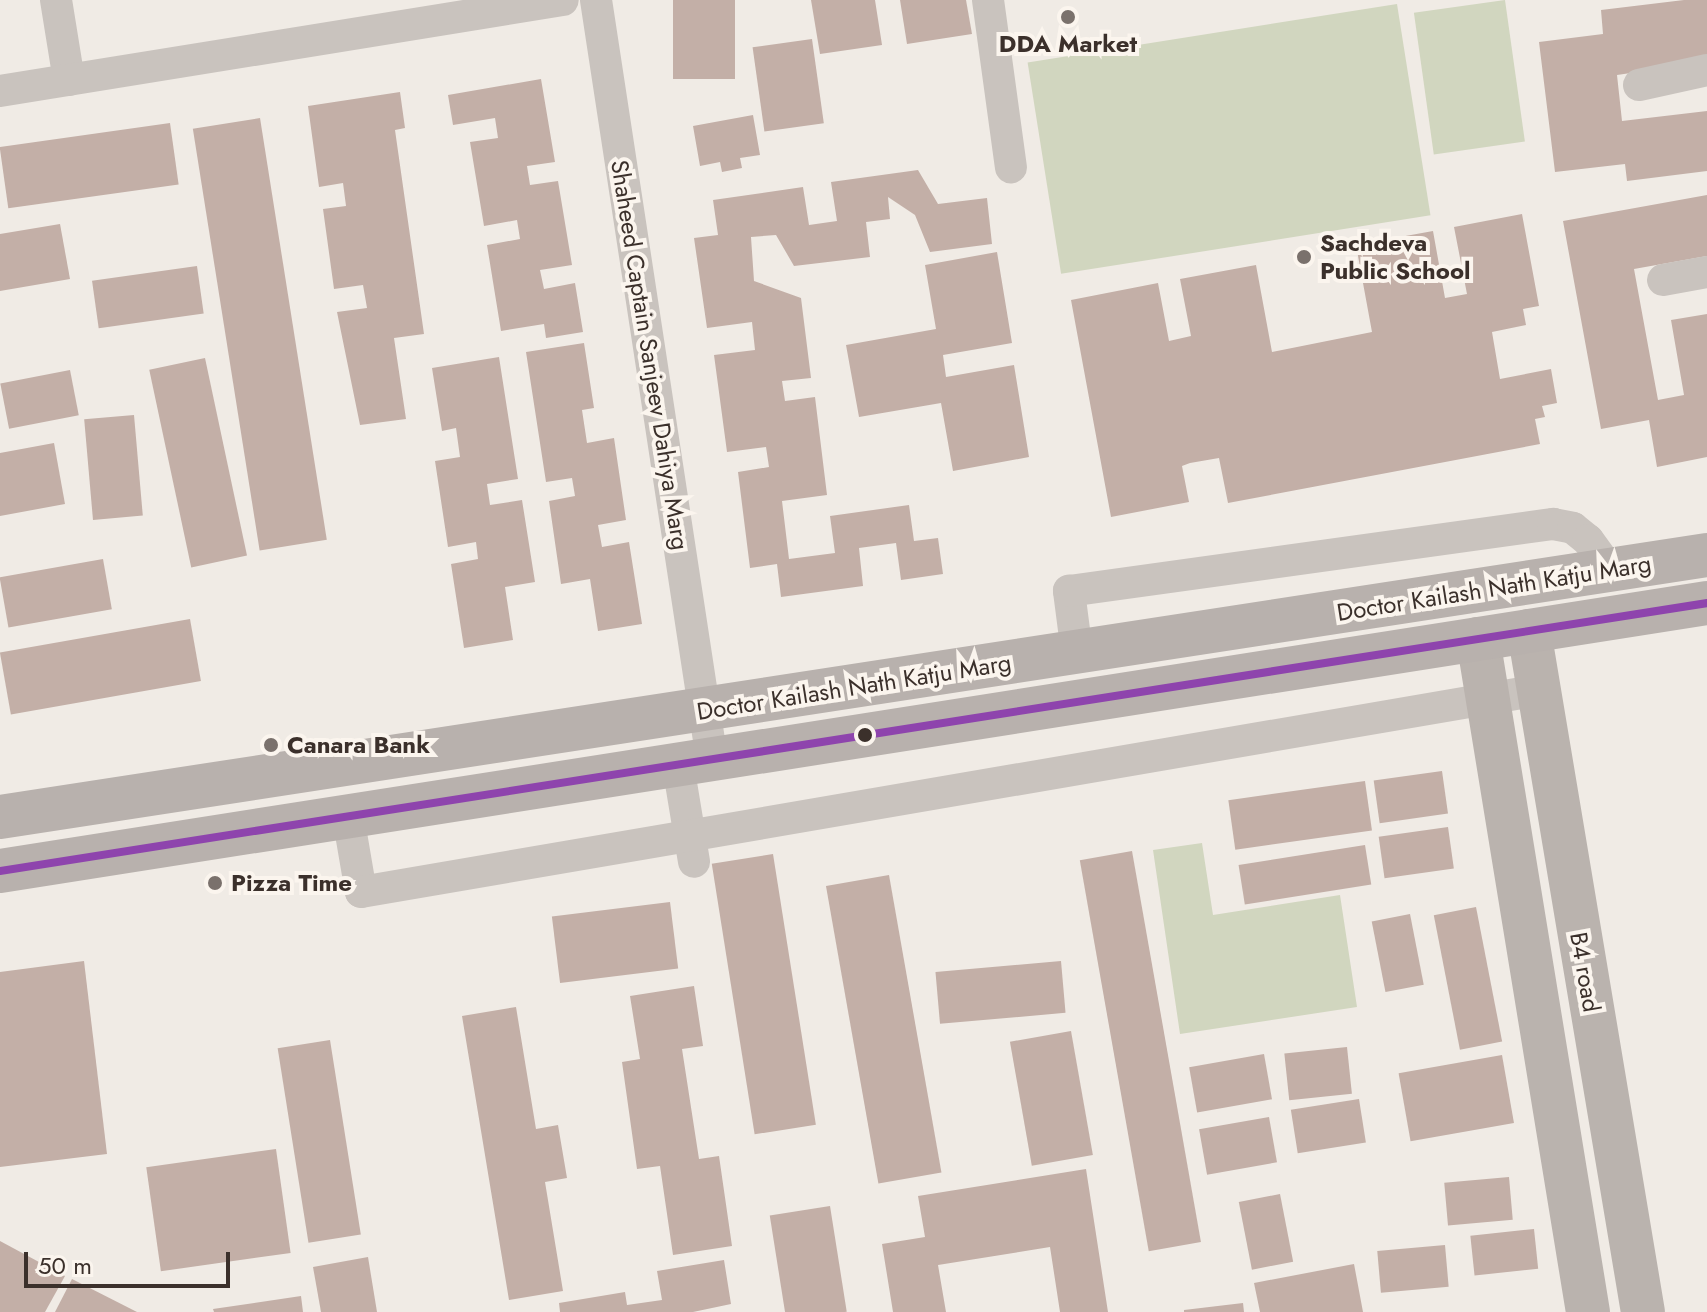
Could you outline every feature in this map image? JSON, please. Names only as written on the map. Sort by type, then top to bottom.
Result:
[{"type":"main road","name":"Doctor Kailash Nath Katju Marg","points":[[0,817],[1707,555]]},
{"type":"main road","name":"Doctor Kailash Nath Katju Marg","points":[[0,871],[1707,603]]},
{"type":"street","points":[[56,0],[69,80]]},
{"type":"street","points":[[0,91],[563,0]]},
{"type":"street","name":"Shaheed Captain Sanjeev Dahiya Marg","points":[[596,0],[704,709],[695,762],[692,848]]},
{"type":"street","points":[[988,0],[1011,167]]},
{"type":"street","points":[[1639,85],[1707,70]]},
{"type":"street","points":[[1663,280],[1707,272]]},
{"type":"street","points":[[1077,653],[1069,591],[1553,524],[1573,528],[1588,540],[1610,570]]},
{"type":"street","name":"B4 road","points":[[1529,631],[1643,1312]]},
{"type":"street","points":[[1478,639],[1588,1312]]},
{"type":"street","points":[[348,816],[361,892],[692,848],[1487,695],[1539,690]]},
{"type":"green space","points":[[1505,0],[1525,142],[1434,154],[1414,13]]},
{"type":"green space","points":[[1397,4],[1430,215],[1061,274],[1028,63]]},
{"type":"green space","points":[[1202,843],[1213,915],[1340,895],[1357,1007],[1180,1034],[1153,850]]},
{"type":"building","points":[[673,0],[735,0],[735,79],[673,79]]},
{"type":"building","points":[[811,0],[875,0],[882,45],[820,54]]},
{"type":"building","points":[[900,0],[966,0],[972,34],[907,44]]},
{"type":"building","points":[[1707,0],[1707,62],[1617,75],[1622,121],[1707,111],[1707,171],[1627,181],[1625,164],[1555,172],[1539,42],[1603,34],[1601,10]]},
{"type":"building","points":[[812,39],[824,123],[764,132],[753,47]]},
{"type":"building","points":[[541,79],[555,162],[527,166],[530,185],[558,181],[572,265],[540,270],[544,289],[575,283],[583,332],[546,338],[544,324],[501,331],[487,245],[520,239],[517,220],[484,226],[470,142],[498,138],[495,118],[453,125],[448,95]]},
{"type":"building","points":[[400,92],[405,128],[395,130],[424,334],[394,338],[406,419],[360,425],[337,312],[367,308],[363,285],[334,289],[323,209],[346,206],[343,183],[319,187],[308,106]]},
{"type":"building","points":[[753,115],[760,155],[740,158],[742,168],[722,172],[720,162],[700,166],[693,126]]},
{"type":"building","points":[[260,118],[327,540],[260,550],[193,129]]},
{"type":"building","points":[[170,123],[179,184],[8,208],[0,147]]},
{"type":"building","points":[[918,170],[938,204],[987,198],[992,244],[930,252],[915,215],[888,197],[890,219],[866,222],[870,257],[794,266],[776,235],[751,237],[754,281],[801,298],[811,378],[782,381],[785,401],[815,397],[827,495],[782,501],[789,559],[835,553],[830,516],[909,505],[914,541],[938,538],[943,574],[901,580],[896,543],[859,548],[863,586],[781,597],[777,564],[750,568],[738,472],[769,467],[766,447],[727,452],[714,355],[755,350],[752,322],[707,328],[694,238],[718,235],[713,200],[803,187],[809,225],[837,221],[831,182]]},
{"type":"building","points":[[1707,195],[1707,256],[1634,269],[1658,400],[1684,395],[1671,320],[1707,314],[1707,457],[1657,467],[1649,420],[1601,429],[1563,221]]},
{"type":"building","points":[[1522,214],[1539,306],[1523,309],[1526,325],[1492,332],[1500,379],[1551,369],[1557,403],[1542,406],[1545,417],[1535,419],[1540,444],[1228,503],[1219,458],[1182,466],[1189,502],[1111,517],[1071,300],[1158,283],[1169,341],[1191,336],[1180,279],[1256,265],[1272,352],[1372,332],[1356,245],[1433,231],[1445,298],[1467,294],[1454,227]]},
{"type":"building","points":[[60,224],[70,279],[0,291],[0,234]]},
{"type":"building","points":[[997,252],[1012,343],[943,355],[946,377],[1014,365],[1029,457],[953,471],[941,403],[859,417],[846,345],[936,329],[925,265]]},
{"type":"building","points":[[197,266],[204,314],[99,328],[92,281]]},
{"type":"building","points":[[584,343],[594,408],[582,410],[587,443],[614,438],[626,520],[598,525],[602,547],[629,542],[642,624],[598,631],[590,579],[561,584],[549,501],[575,496],[572,478],[546,482],[526,352]]},
{"type":"building","points":[[499,357],[518,479],[487,484],[490,505],[522,500],[535,582],[505,587],[513,640],[464,648],[451,564],[478,559],[476,542],[448,547],[435,461],[460,457],[456,428],[442,431],[432,368]]},
{"type":"building","points":[[205,358],[247,556],[191,567],[149,370]]},
{"type":"building","points":[[70,370],[79,415],[9,429],[0,384]]},
{"type":"building","points":[[134,415],[143,516],[93,520],[84,419]]},
{"type":"building","points":[[54,443],[65,504],[0,516],[0,453]]},
{"type":"building","points":[[103,559],[112,609],[8,627],[0,577]]},
{"type":"building","points":[[190,619],[201,681],[11,715],[0,653]]},
{"type":"building","points":[[1442,771],[1448,814],[1380,823],[1374,781]]},
{"type":"building","points":[[1365,781],[1372,831],[1235,850],[1228,800]]},
{"type":"building","points":[[1448,827],[1454,869],[1385,878],[1379,837]]},
{"type":"building","points":[[1365,845],[1371,885],[1245,905],[1239,865]]},
{"type":"building","points":[[1132,851],[1201,1242],[1149,1251],[1080,860]]},
{"type":"building","points":[[773,854],[816,1125],[755,1134],[712,864]]},
{"type":"building","points":[[889,875],[941,1172],[878,1184],[826,886]]},
{"type":"building","points":[[670,902],[678,969],[560,983],[552,917]]},
{"type":"building","points":[[1476,907],[1502,1041],[1460,1050],[1434,915]]},
{"type":"building","points":[[1410,914],[1424,985],[1385,992],[1372,921]]},
{"type":"building","points":[[84,961],[107,1154],[0,1167],[0,972]]},
{"type":"building","points":[[1061,961],[1066,1013],[940,1024],[935,972]]},
{"type":"building","points":[[694,986],[703,1046],[682,1049],[699,1159],[719,1156],[732,1246],[673,1255],[660,1166],[637,1169],[622,1062],[640,1059],[630,996]]},
{"type":"building","points":[[516,1007],[536,1129],[558,1125],[567,1178],[545,1182],[563,1291],[509,1300],[462,1016]]},
{"type":"building","points":[[1071,1031],[1093,1155],[1032,1166],[1010,1042]]},
{"type":"building","points":[[330,1040],[361,1235],[308,1243],[278,1048]]},
{"type":"building","points":[[1347,1047],[1352,1094],[1289,1100],[1284,1054]]},
{"type":"building","points":[[1264,1054],[1272,1099],[1197,1112],[1189,1067]]},
{"type":"building","points":[[1502,1055],[1514,1123],[1411,1141],[1399,1073]]},
{"type":"building","points":[[1359,1099],[1366,1142],[1298,1153],[1291,1110]]},
{"type":"building","points":[[1269,1117],[1277,1162],[1207,1175],[1199,1129]]},
{"type":"building","points":[[276,1149],[291,1253],[161,1271],[146,1167]]},
{"type":"building","points":[[1086,1169],[1108,1312],[1060,1312],[1050,1247],[938,1265],[946,1312],[893,1312],[882,1244],[925,1237],[918,1196]]},
{"type":"building","points":[[1509,1177],[1513,1220],[1448,1226],[1444,1183]]},
{"type":"building","points":[[1280,1194],[1293,1262],[1252,1270],[1239,1202]]},
{"type":"building","points":[[830,1206],[847,1312],[785,1312],[770,1216]]},
{"type":"building","points":[[1534,1229],[1538,1269],[1475,1275],[1470,1236]]},
{"type":"building","points":[[0,1241],[65,1276],[45,1312],[0,1312]]},
{"type":"building","points":[[1445,1245],[1449,1287],[1381,1293],[1377,1251]]},
{"type":"building","points":[[368,1257],[377,1312],[321,1312],[313,1267]]},
{"type":"building","points":[[724,1260],[731,1304],[693,1312],[560,1312],[559,1303],[625,1292],[627,1305],[662,1300],[657,1271]]},
{"type":"building","points":[[1354,1264],[1363,1312],[1260,1312],[1254,1283]]},
{"type":"building","points":[[72,1279],[137,1312],[55,1312]]},
{"type":"building","points":[[301,1296],[303,1312],[214,1312],[213,1309]]},
{"type":"building","points":[[1243,1303],[1244,1312],[1184,1312],[1184,1310]]},
{"type":"transit line","points":[[0,871],[1707,603]]},
{"type":"place","name":"DDA Market","points":[[1068,17]]},
{"type":"place","name":"Sachdeva Public School","points":[[1304,257]]},
{"type":"place","name":"Canara Bank","points":[[271,745]]},
{"type":"place","name":"Pizza Time","points":[[215,883]]}]
